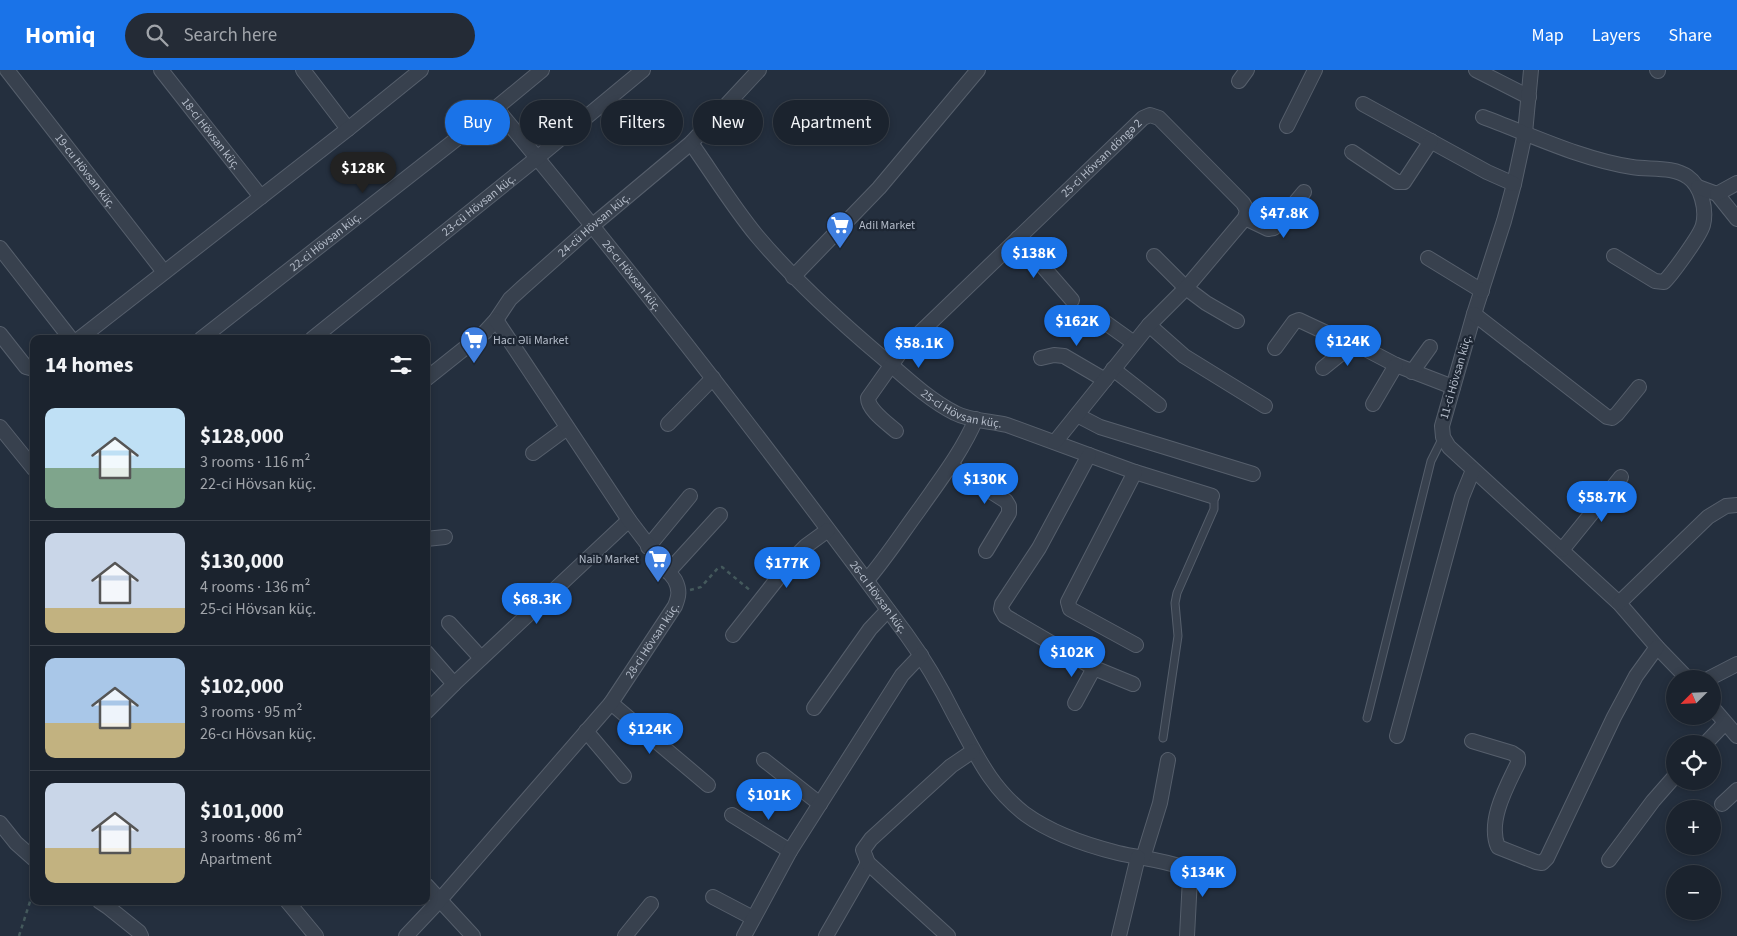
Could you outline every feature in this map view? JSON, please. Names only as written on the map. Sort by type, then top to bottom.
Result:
[{"type":"street","name":"19-cu Hövsan küç.","points":[[8,70],[164,272]]},
{"type":"street","name":"18-ci Hövsan küç.","points":[[161,70],[261,197]]},
{"type":"street","points":[[303,70],[348,129]]},
{"type":"street","points":[[84,335],[348,129],[420,70]]},
{"type":"street","name":"22-ci Hövsan küç.","points":[[506,100],[542,70]]},
{"type":"street","name":"23-cü Hövsan küç.","points":[[317,335],[643,70]]},
{"type":"street","name":"24-cü Hövsan küç.","points":[[430,376],[485,332],[496,320],[507,303],[522,288],[593,225],[691,143],[759,70]]},
{"type":"street","points":[[793,277],[879,188],[978,70]]},
{"type":"street","points":[[1287,126],[1315,70]]},
{"type":"street","points":[[1476,70],[1529,97]]},
{"type":"street","name":"11-ci Hövsan küç.","points":[[1532,70],[1526,133],[1514,184],[1442,426],[1443,437],[1448,447],[1472,470],[1619,603],[1680,670]]},
{"type":"street","points":[[1363,104],[1487,172],[1514,184]]},
{"type":"street","name":"25-ci Hövsan döngə 2","points":[[896,430],[868,403],[868,398],[902,350],[1143,118],[1150,115],[1159,118],[1244,203],[1247,210],[1245,218]]},
{"type":"street","points":[[1483,117],[1583,154],[1631,167],[1679,172],[1688,177],[1698,187],[1717,194],[1737,219]]},
{"type":"street","name":"26-cı Hövsan küç.","points":[[510,125],[593,225],[713,378],[867,580],[921,655],[939,684],[981,766],[1008,800],[1043,825],[1068,836],[1117,852],[1185,868],[1190,878],[1187,936]]},
{"type":"street","points":[[1352,152],[1397,182],[1404,182],[1431,142]]},
{"type":"street","name":"25-ci Hövsan küç.","points":[[691,143],[756,234],[793,277],[816,300],[891,365],[940,404],[956,414],[967,418],[1007,425],[1136,472],[1212,496]]},
{"type":"street","name":"22-ci Hövsan küç.","points":[[206,335],[449,145]]},
{"type":"street","points":[[1717,194],[1737,183]]},
{"type":"street","points":[[1614,256],[1655,281],[1664,282],[1673,274],[1703,226],[1704,206],[1698,187]]},
{"type":"street","points":[[1055,442],[1149,325],[1186,288],[1245,218],[1268,229],[1274,228],[1304,192]]},
{"type":"street","points":[[1018,238],[1072,300]]},
{"type":"street","points":[[0,248],[69,335]]},
{"type":"street","points":[[1154,256],[1186,288],[1206,303],[1237,321]]},
{"type":"street","points":[[1428,258],[1482,291]]},
{"type":"street","points":[[1474,314],[1607,417],[1612,418],[1617,414],[1639,387]]},
{"type":"street","points":[[1098,318],[1134,344]]},
{"type":"street","name":"28-ci Hövsan küç.","points":[[406,936],[440,901],[611,703],[675,606],[678,598],[679,588],[675,580],[629,520],[496,320]]},
{"type":"street","points":[[1275,348],[1294,322],[1299,320],[1354,343],[1396,366],[1453,387]]},
{"type":"street","points":[[1149,325],[1184,356],[1265,406]]},
{"type":"street","points":[[0,334],[26,366],[30,368]]},
{"type":"street","points":[[1323,368],[1354,343]]},
{"type":"street","points":[[1412,372],[1430,347]]},
{"type":"street","points":[[1042,358],[1054,355],[1064,356],[1109,375],[1158,405]]},
{"type":"street","points":[[1373,404],[1396,366]]},
{"type":"street","points":[[668,424],[713,378]]},
{"type":"street","points":[[1077,415],[1100,427],[1253,474]]},
{"type":"street","points":[[867,580],[951,466],[976,419]]},
{"type":"street","points":[[0,427],[30,464]]},
{"type":"street","points":[[533,453],[567,428]]},
{"type":"street","points":[[1089,455],[1039,548],[1002,604],[1001,609],[1005,616],[1094,668],[1133,684]]},
{"type":"street","points":[[951,466],[1006,501],[1009,506],[1009,512],[986,551]]},
{"type":"street","points":[[1397,736],[1462,497],[1472,470]]},
{"type":"street","points":[[1136,472],[1068,602],[1070,609],[1136,645]]},
{"type":"street","points":[[1562,550],[1621,477]]},
{"type":"street","points":[[648,547],[690,496]]},
{"type":"street","points":[[1619,603],[1708,517],[1726,506],[1737,505]]},
{"type":"street","points":[[668,572],[720,515]]},
{"type":"street","points":[[430,708],[629,520]]},
{"type":"street","points":[[733,634],[793,559],[806,546],[828,530]]},
{"type":"street","points":[[430,538],[445,536]]},
{"type":"street","points":[[814,708],[870,629],[888,610]]},
{"type":"street","points":[[449,623],[481,658]]},
{"type":"street","points":[[1472,741],[1518,757],[1518,763],[1498,805],[1495,840],[1498,847],[1542,863],[1548,858],[1622,701],[1636,676],[1658,647]]},
{"type":"street","points":[[744,936],[790,851],[902,675],[911,663],[921,655]]},
{"type":"street","points":[[430,657],[454,684]]},
{"type":"street","points":[[1721,672],[1737,664]]},
{"type":"street","points":[[1074,703],[1094,668]]},
{"type":"street","points":[[611,703],[708,785]]},
{"type":"street","points":[[1721,718],[1737,736]]},
{"type":"street","points":[[1714,735],[1725,723]]},
{"type":"street","points":[[586,731],[624,776]]},
{"type":"street","points":[[948,936],[868,863],[863,850],[871,838],[951,766],[973,751]]},
{"type":"street","points":[[764,760],[820,804]]},
{"type":"street","points":[[1119,936],[1140,857],[1160,803],[1168,760]]},
{"type":"street","points":[[1609,860],[1653,800],[1666,786]]},
{"type":"street","points":[[1722,804],[1737,790]]},
{"type":"street","points":[[732,815],[790,851]]},
{"type":"street","points":[[0,823],[16,843],[30,855]]},
{"type":"street","points":[[826,936],[868,863]]},
{"type":"street","points":[[430,890],[473,936]]},
{"type":"street","points":[[713,897],[754,918]]},
{"type":"street","points":[[625,936],[651,904]]},
{"type":"street","points":[[105,905],[139,932],[141,936]]},
{"type":"street","points":[[291,905],[316,936]]},
{"type":"lane","points":[[1368,718],[1431,461],[1443,437]]},
{"type":"lane","points":[[1163,738],[1178,636],[1175,603],[1177,593],[1214,509],[1212,496]]},
{"type":"path","points":[[679,588],[689,590],[701,587],[718,568],[722,567],[761,599]]},
{"type":"path","points":[[19,936],[30,902]]},
{"type":"place","name":"Adil Market","points":[[840,249]]},
{"type":"place","name":"Hacı Əli Market","points":[[474,364]]},
{"type":"place","name":"Naib Market","points":[[658,583]]}]
